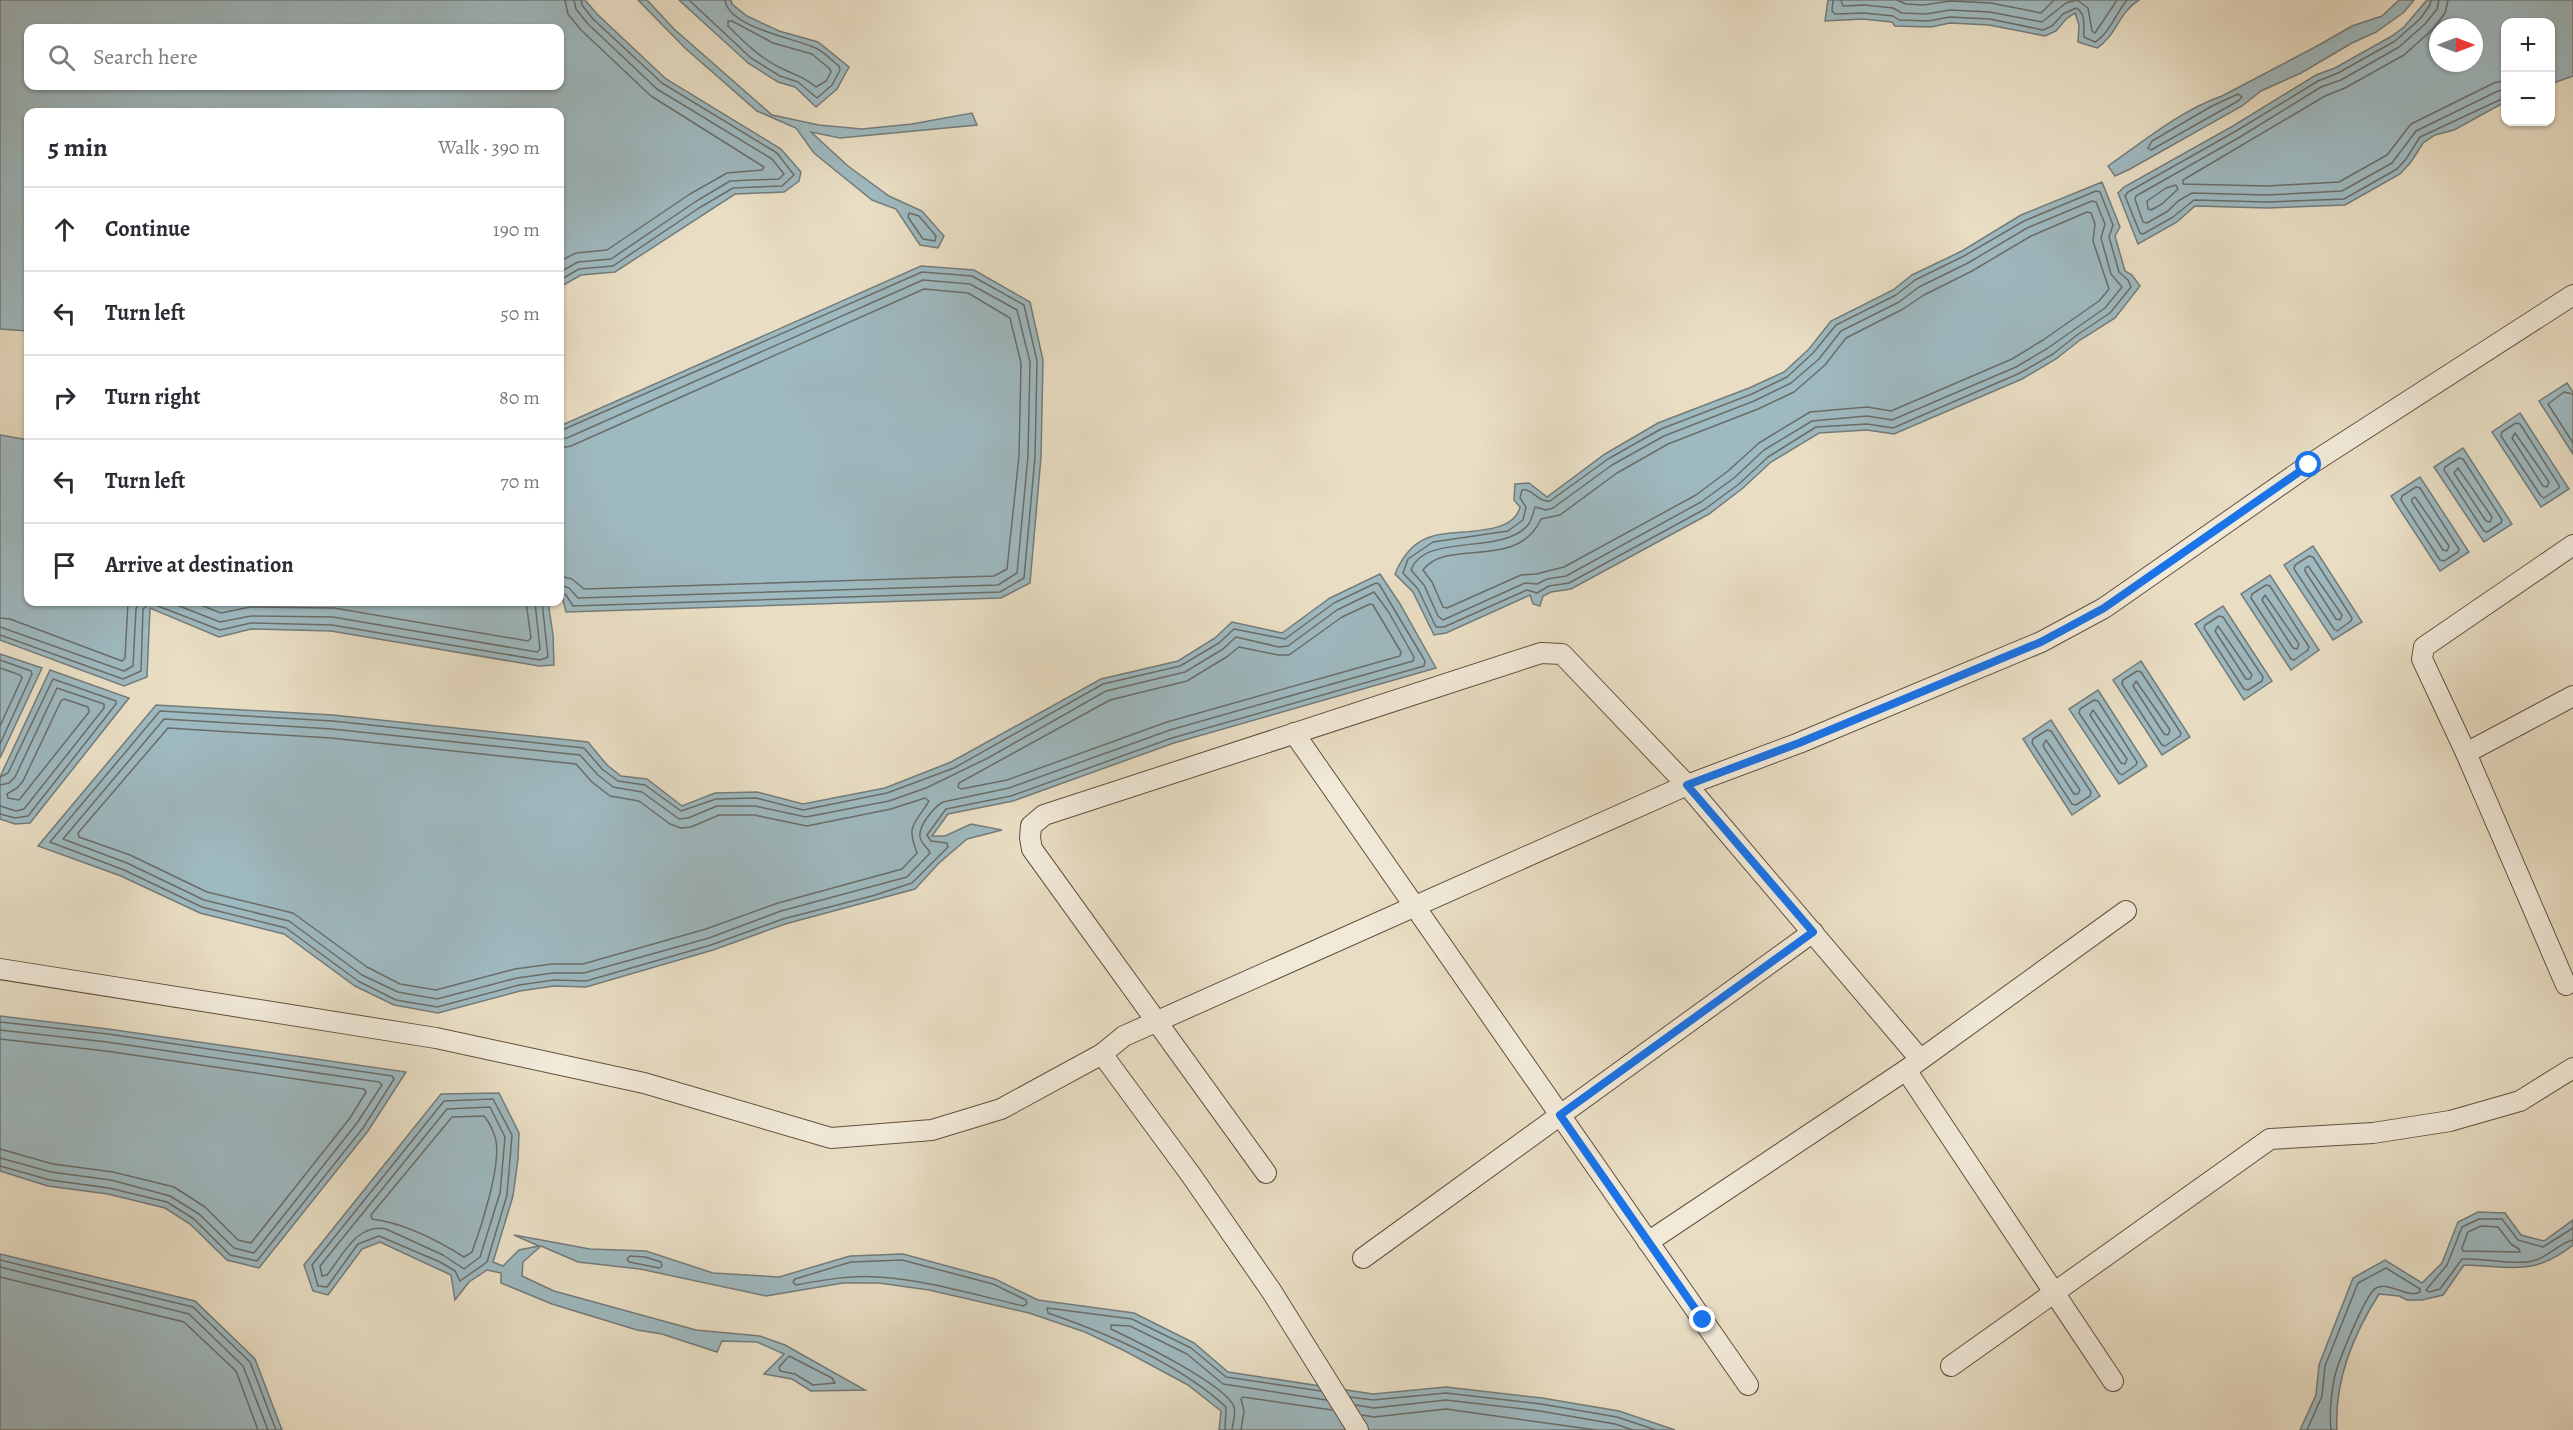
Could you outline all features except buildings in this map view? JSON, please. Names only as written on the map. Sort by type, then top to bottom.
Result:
[{"type":"street","points":[[0,969],[436,1038],[644,1083],[831,1138],[932,1130],[1001,1109],[1102,1054],[1124,1036],[1687,785],[1799,743],[2041,642],[2104,608],[2309,465],[2573,295]]},
{"type":"street","points":[[2566,985],[2466,753],[2422,659],[2424,647],[2573,545]]},
{"type":"street","points":[[1266,1173],[1032,849],[1031,826],[1044,815],[1541,652],[1562,654],[1687,785],[1813,932],[1913,1065],[2054,1293],[2114,1381]]},
{"type":"street","points":[[2466,753],[2573,696]]},
{"type":"street","points":[[1294,734],[1748,1385]]},
{"type":"street","points":[[1648,1242],[1913,1065],[2126,911]]},
{"type":"street","points":[[1363,1258],[1813,932]]},
{"type":"street","points":[[1102,1054],[1191,1175],[1272,1292],[1317,1368],[1358,1430]]},
{"type":"street","points":[[1951,1366],[2270,1139],[2373,1133],[2450,1121],[2520,1101],[2573,1068]]},
{"type":"water","points":[[0,0],[585,0],[666,79],[781,149],[801,172],[799,181],[784,192],[735,194],[615,272],[581,275],[564,285],[564,108],[24,108],[24,331],[0,329]]},
{"type":"water","points":[[638,0],[647,0],[674,29],[772,115],[819,125],[862,129],[912,124],[972,113],[977,125],[840,138],[811,132],[848,166],[889,196],[922,211],[944,236],[938,248],[920,245],[896,209],[872,200],[814,153],[796,128],[757,111],[685,48]]},
{"type":"water","points":[[679,0],[731,0],[732,4],[747,16],[779,31],[818,42],[849,67],[837,89],[816,107],[795,87],[778,82],[748,63]]},
{"type":"water","points":[[1828,0],[2139,0],[2132,5],[2109,37],[2097,48],[2078,42],[2079,25],[2075,13],[2066,19],[2056,31],[2045,36],[1989,25],[1950,23],[1931,27],[1895,26],[1892,22],[1863,19],[1825,21]]},
{"type":"water","points":[[2399,0],[2414,0],[2404,12],[2376,32],[2352,43],[2301,73],[2261,91],[2242,106],[2130,169],[2115,176],[2108,166],[2192,109],[2222,96],[2352,26],[2382,16]]},
{"type":"water","points":[[2427,0],[2573,0],[2573,76],[2555,83],[2555,18],[2501,18],[2501,104],[2454,130],[2435,135],[2423,143],[2400,174],[2345,205],[2267,208],[2195,206],[2177,222],[2138,244],[2118,193],[2124,187],[2233,126],[2316,75],[2335,68],[2404,27]]},
{"type":"water","points":[[2102,182],[2120,227],[2115,236],[2125,271],[2132,275],[2140,286],[2115,318],[2080,340],[2056,359],[2022,379],[1894,434],[1867,430],[1819,433],[1771,462],[1743,488],[1709,514],[1571,589],[1551,592],[1543,596],[1540,606],[1533,604],[1530,595],[1446,633],[1434,635],[1413,592],[1395,574],[1410,551],[1426,538],[1496,528],[1515,517],[1520,507],[1514,500],[1515,484],[1529,483],[1547,497],[1605,454],[1658,423],[1784,372],[1809,349],[1831,321],[1893,290],[1912,275],[1962,251],[2021,215]]},
{"type":"water","points":[[921,266],[974,270],[1030,302],[1043,360],[1041,457],[1030,583],[1001,598],[566,612],[564,604],[564,424]]},
{"type":"water","points":[[2567,383],[2573,392],[2573,454],[2539,401]]},
{"type":"water","points":[[2520,413],[2569,489],[2541,507],[2492,432]]},
{"type":"water","points":[[0,435],[24,439],[24,606],[549,606],[554,665],[539,666],[331,631],[251,629],[219,637],[150,608],[147,677],[124,686],[0,640]]},
{"type":"water","points":[[2463,448],[2512,524],[2484,542],[2434,467]]},
{"type":"water","points":[[2420,477],[2469,552],[2440,571],[2391,496]]},
{"type":"water","points":[[2313,546],[2362,622],[2333,640],[2284,565]]},
{"type":"water","points":[[1380,574],[1400,604],[1436,668],[1174,743],[1013,801],[948,814],[932,836],[945,836],[971,824],[1002,830],[967,839],[939,863],[915,889],[785,924],[713,950],[586,987],[554,986],[520,991],[438,1013],[394,1005],[355,986],[284,934],[200,913],[121,876],[38,846],[156,705],[333,715],[588,742],[607,765],[621,776],[647,779],[682,806],[715,793],[757,792],[803,804],[885,788],[951,762],[1101,679],[1178,661],[1215,638],[1232,622],[1282,633],[1330,598]]},
{"type":"water","points":[[2270,575],[2319,650],[2291,670],[2241,594]]},
{"type":"water","points":[[2223,606],[2272,681],[2244,700],[2195,624]]},
{"type":"water","points":[[0,654],[42,668],[0,758]]},
{"type":"water","points":[[2141,661],[2190,737],[2162,755],[2113,680]]},
{"type":"water","points":[[50,670],[129,698],[30,823],[15,824],[0,819],[0,777]]},
{"type":"water","points":[[2098,690],[2147,766],[2119,784],[2069,709]]},
{"type":"water","points":[[2051,720],[2100,796],[2072,815],[2023,739]]},
{"type":"water","points":[[0,1016],[108,1029],[406,1072],[368,1131],[259,1268],[227,1260],[190,1224],[165,1208],[108,1194],[48,1186],[0,1171]]},
{"type":"water","points":[[499,1093],[519,1133],[513,1196],[493,1262],[503,1266],[519,1250],[539,1246],[514,1235],[590,1249],[646,1251],[713,1273],[779,1277],[850,1256],[903,1254],[995,1279],[1038,1300],[1134,1313],[1194,1343],[1228,1372],[1373,1394],[1446,1387],[1542,1398],[1619,1411],[1675,1430],[1219,1430],[1221,1411],[1188,1385],[1085,1332],[1029,1313],[929,1290],[879,1283],[843,1283],[766,1296],[640,1269],[578,1262],[541,1246],[523,1262],[522,1276],[554,1291],[696,1330],[760,1336],[785,1345],[865,1390],[811,1391],[792,1379],[764,1374],[784,1354],[757,1342],[722,1341],[717,1352],[662,1334],[637,1330],[552,1304],[501,1283],[501,1273],[487,1270],[469,1282],[455,1300],[451,1275],[380,1242],[362,1249],[328,1295],[313,1291],[304,1265],[441,1094]]},
{"type":"water","points":[[2478,1212],[2505,1213],[2521,1235],[2544,1241],[2573,1220],[2573,1245],[2559,1255],[2533,1266],[2509,1268],[2464,1265],[2443,1295],[2422,1300],[2407,1300],[2399,1296],[2379,1294],[2353,1342],[2347,1359],[2339,1394],[2337,1430],[2300,1430],[2316,1395],[2319,1365],[2353,1278],[2385,1260],[2422,1283],[2442,1263],[2458,1222]]},
{"type":"water","points":[[0,1254],[195,1301],[255,1359],[282,1430],[0,1430]]},
{"type":"route","points":[[1703,1320],[1560,1115],[1813,932],[1687,785],[1799,743],[2041,642],[2104,608],[2309,465]]}]
